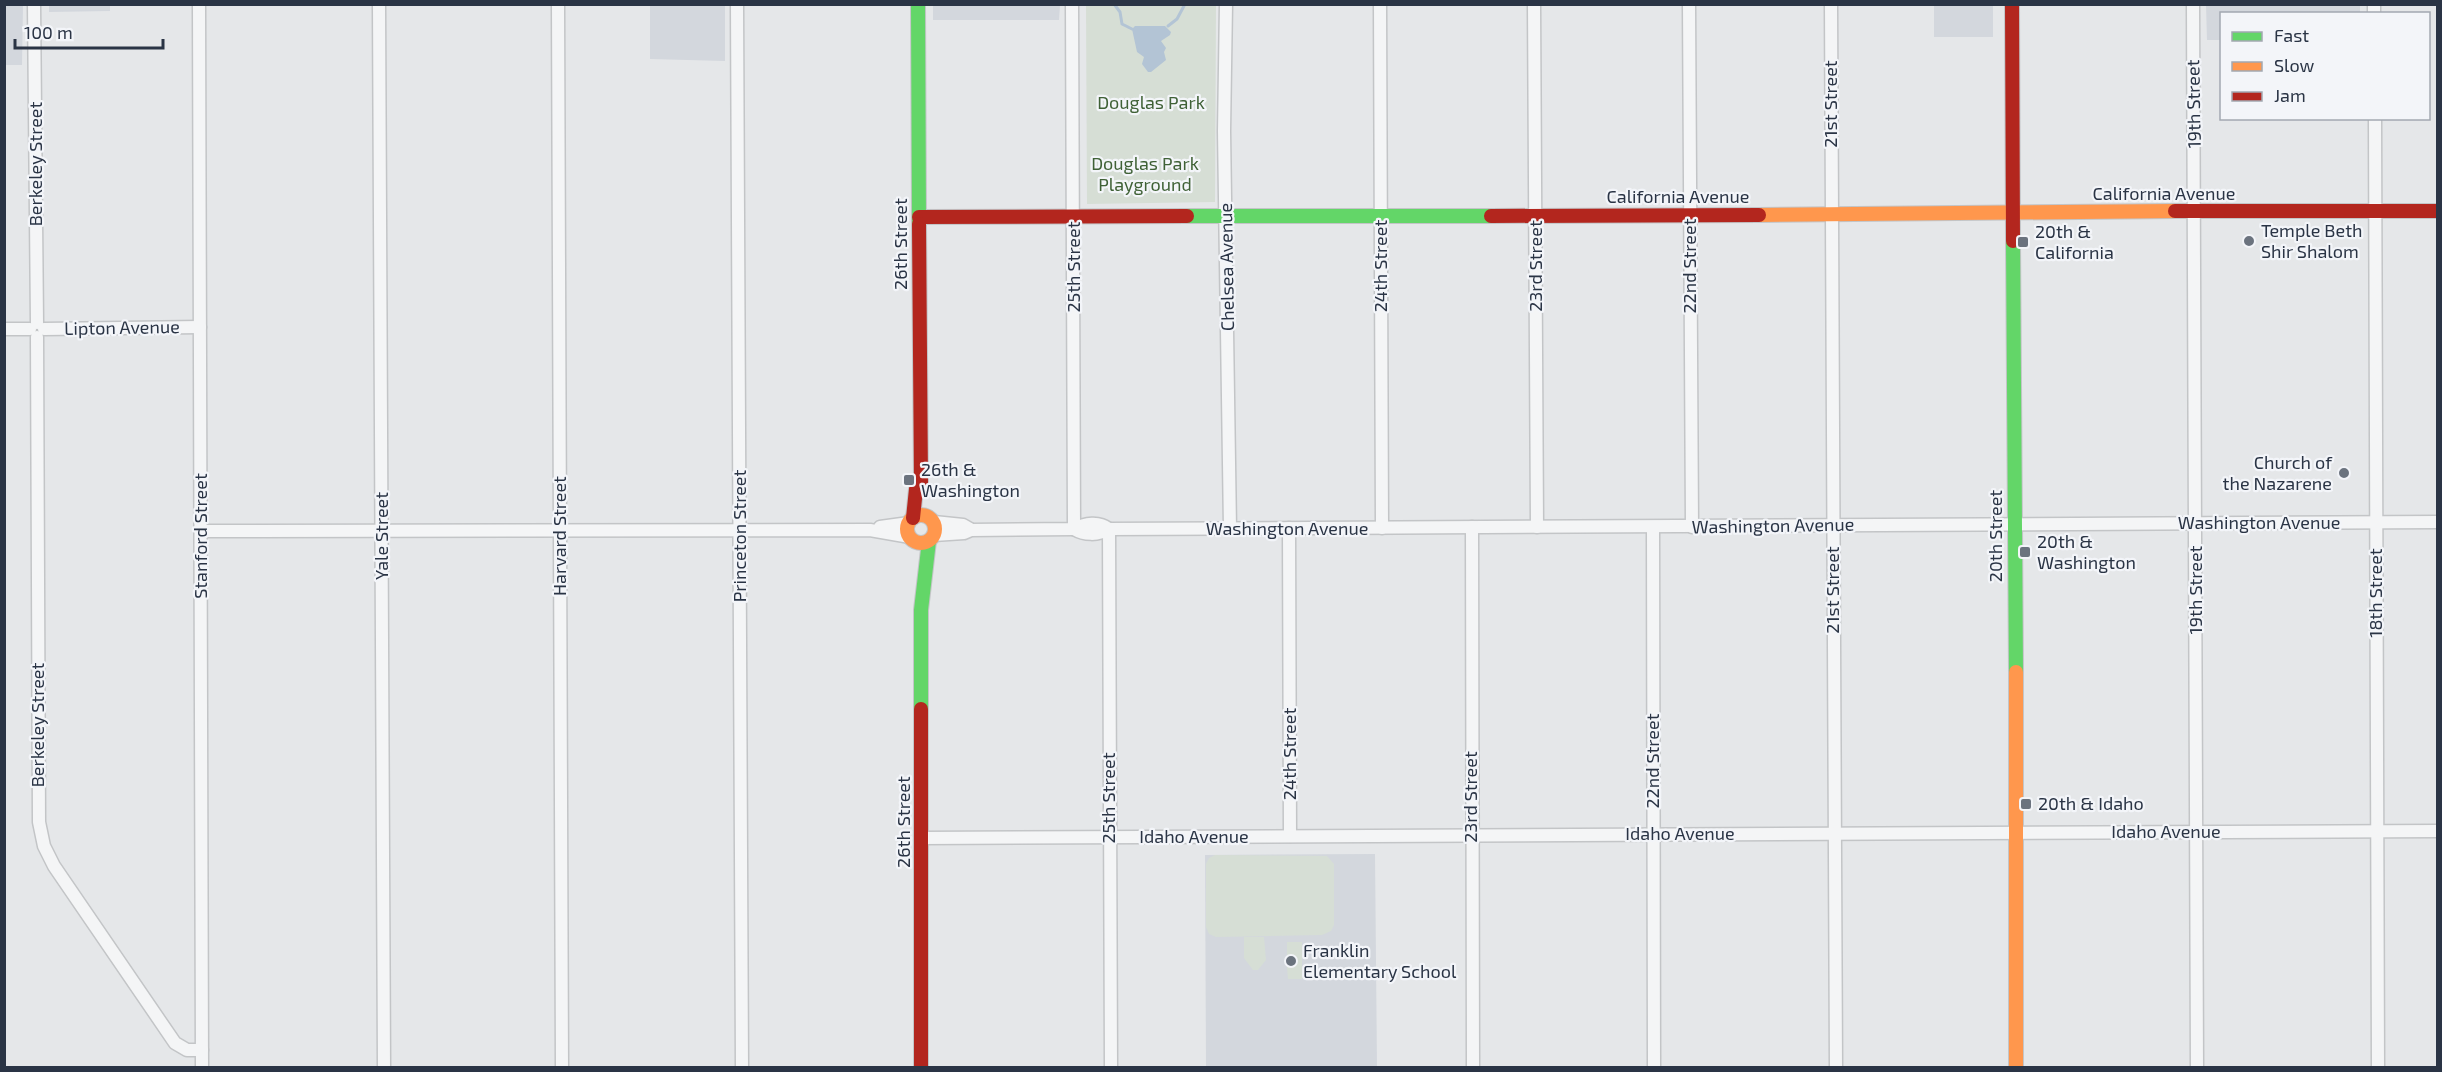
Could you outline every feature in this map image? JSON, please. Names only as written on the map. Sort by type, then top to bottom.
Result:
[{"type":"street","name":"Berkeley Street","points":[[34,4],[39,822],[44,846],[54,866],[175,1043],[187,1050],[202,1050]]},
{"type":"street","name":"Stanford Street","points":[[199,4],[202,1068]]},
{"type":"street","name":"Yale Street","points":[[379,4],[384,1068]]},
{"type":"street","name":"Harvard Street","points":[[558,4],[562,1068]]},
{"type":"street","name":"Princeton Street","points":[[737,4],[742,1068]]},
{"type":"street","name":"26th Street","points":[[918,4],[921,484],[926,489],[931,528],[927,568],[922,577],[921,1068]]},
{"type":"street","name":"25th Street","points":[[1072,4],[1074,529]]},
{"type":"street","name":"Chelsea Avenue","points":[[1226,4],[1224,140],[1227,216],[1230,529]]},
{"type":"street","name":"24th Street","points":[[1380,4],[1382,528]]},
{"type":"street","name":"23rd Street","points":[[1534,4],[1537,527]]},
{"type":"street","name":"22nd Street","points":[[1689,4],[1692,527]]},
{"type":"street","name":"21st Street","points":[[1831,4],[1836,1068]]},
{"type":"street","name":"20th Street","points":[[2012,4],[2017,832],[2016,1068]]},
{"type":"street","name":"19th Street","points":[[2193,4],[2197,1068]]},
{"type":"street","name":"18th Street","points":[[2375,120],[2378,1068]]},
{"type":"street","name":"California Avenue","points":[[919,217],[1690,216],[2013,214],[2103,211],[2438,212]]},
{"type":"street","name":"Lipton Avenue","points":[[4,329],[200,327]]},
{"type":"street","name":"26th Street","points":[[921,484],[916,489],[911,530],[917,568],[922,577]]},
{"type":"street","points":[[920,515],[931,528],[921,543],[911,530],[920,515]]},
{"type":"street","name":"Washington Avenue","points":[[931,528],[964,533],[971,530],[1074,529],[1082,525],[1102,524],[1108,529],[1230,529],[2438,522]]},
{"type":"street","name":"23rd Street","points":[[1472,527],[1473,1068]]},
{"type":"street","name":"22nd Street","points":[[1653,527],[1654,1068]]},
{"type":"street","name":"24th Street","points":[[1289,528],[1290,836]]},
{"type":"street","name":"25th Street","points":[[1108,529],[1111,1068]]},
{"type":"street","points":[[201,531],[911,530]]},
{"type":"street","name":"Idaho Avenue","points":[[922,838],[2438,831]]},
{"type":"shaded area","points":[[5,4],[23,5],[22,65],[5,65]]},
{"type":"shaded area","points":[[49,5],[110,5],[110,11],[49,12]]},
{"type":"shaded area","points":[[650,5],[725,5],[725,61],[650,59]]},
{"type":"shaded area","points":[[933,5],[1060,5],[1059,20],[933,20]]},
{"type":"shaded area","points":[[1934,5],[1993,5],[1993,37],[1934,37]]},
{"type":"shaded area","points":[[2206,5],[2360,5],[2360,12],[2220,12],[2220,40],[2207,40]]},
{"type":"shaded area","name":"Franklin Elementary School","points":[[1375,854],[1377,1067],[1206,1067],[1205,855]]},
{"type":"green space","name":"Douglas Park","points":[[1086,5],[1216,5],[1215,202],[1087,204]]},
{"type":"green space","points":[[1215,855],[1327,856],[1334,864],[1334,925],[1331,931],[1322,935],[1216,937],[1209,934],[1206,927],[1206,864],[1209,858]]},
{"type":"green space","points":[[1244,937],[1264,937],[1266,960],[1258,970],[1253,970],[1244,958]]},
{"type":"green space","points":[[1287,942],[1302,942],[1302,979],[1288,979],[1287,967],[1291,966],[1287,966]]},
{"type":"water","points":[[1135,26],[1165,26],[1171,32],[1161,41],[1166,48],[1164,52],[1166,60],[1151,72],[1148,72],[1142,64],[1144,57],[1137,52],[1132,29]]},
{"type":"waterway","points":[[1114,4],[1120,12],[1122,24],[1132,29]]},
{"type":"waterway","points":[[1168,26],[1177,19],[1185,4]]},
{"type":"traffic: fast","points":[[918,4],[919,224]]},
{"type":"traffic: fast","points":[[1187,216],[1491,216]]},
{"type":"traffic: fast","points":[[2013,241],[2016,672]]},
{"type":"traffic: fast","points":[[921,709],[921,610],[929,541]]},
{"type":"traffic: slow","points":[[1759,215],[2175,211]]},
{"type":"traffic: slow","points":[[921,515],[931,519],[935,529],[931,539],[921,543],[911,539],[907,529],[911,519],[921,515]]},
{"type":"traffic: slow","points":[[2016,672],[2016,1068]]},
{"type":"traffic: jam","points":[[2012,4],[2013,241]]},
{"type":"traffic: jam","points":[[2175,211],[2438,211]]},
{"type":"traffic: jam","points":[[1491,216],[1759,215]]},
{"type":"traffic: jam","points":[[919,217],[1187,216]]},
{"type":"traffic: jam","points":[[913,518],[916,489],[921,484],[919,224]]},
{"type":"traffic: jam","points":[[921,709],[921,1068]]},
{"type":"place","name":"Temple Beth Shir Shalom","points":[[2249,241]]},
{"type":"place","name":"20th & California","points":[[2023,242]]},
{"type":"place","name":"Church of the Nazarene","points":[[2344,473]]},
{"type":"place","name":"26th & Washington","points":[[909,480]]},
{"type":"place","name":"20th & Washington","points":[[2025,552]]},
{"type":"place","name":"20th & Idaho","points":[[2026,804]]},
{"type":"place","name":"Franklin Elementary School","points":[[1291,961]]},
{"type":"park label","name":"Douglas Park Playground","points":[[1145,174]]}]
